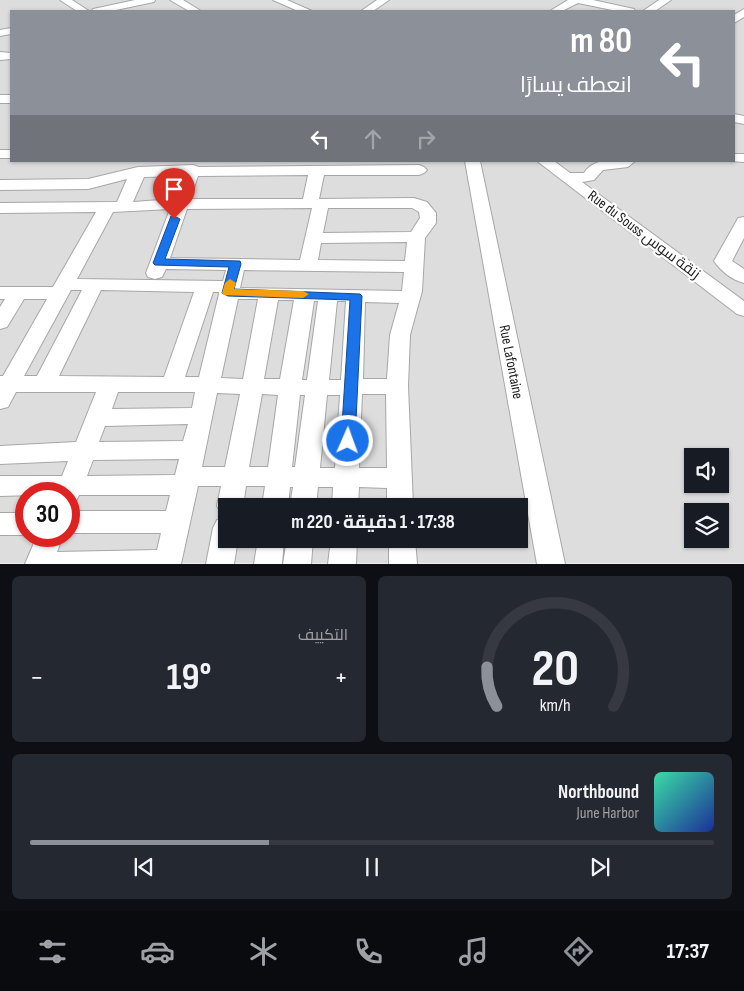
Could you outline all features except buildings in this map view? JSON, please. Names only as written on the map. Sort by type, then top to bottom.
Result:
[{"type":"street","points":[[65,0],[82,10]]},
{"type":"street","points":[[102,10],[150,0]]},
{"type":"street","points":[[175,0],[194,10]]},
{"type":"street","points":[[280,0],[305,10]]},
{"type":"street","points":[[368,10],[384,0]]},
{"type":"street","points":[[557,10],[577,0],[625,10]]},
{"type":"street","points":[[650,10],[666,0]]},
{"type":"street","name":"Rue Lafontaine","points":[[472,162],[550,564]]},
{"type":"street","name":"Rue du Souss زنقة سوس","points":[[545,162],[744,310]]},
{"type":"street","points":[[568,178],[589,177],[594,168],[599,165],[621,166],[627,162]]},
{"type":"street","points":[[0,185],[88,184],[138,172],[193,170],[419,170]]},
{"type":"street","points":[[150,286],[193,170]]},
{"type":"street","points":[[308,265],[314,238],[316,170]]},
{"type":"street","points":[[3,390],[61,288],[138,172]]},
{"type":"street","points":[[0,208],[315,203],[420,205],[428,211],[429,217],[428,223],[416,237],[412,291],[400,335],[396,386],[400,498]]},
{"type":"street","points":[[744,222],[723,259],[726,265],[744,277]]},
{"type":"street","points":[[314,238],[416,237]]},
{"type":"street","points":[[159,263],[414,267]]},
{"type":"street","points":[[46,547],[39,564],[167,563],[228,290],[236,264]]},
{"type":"street","points":[[45,383],[95,284]]},
{"type":"street","points":[[0,323],[9,293],[95,284],[206,287],[269,294],[409,297]]},
{"type":"street","points":[[172,384],[206,287]]},
{"type":"street","points":[[232,498],[269,294]]},
{"type":"street","points":[[276,498],[290,387],[305,294]]},
{"type":"street","points":[[304,498],[328,296]]},
{"type":"street","points":[[345,498],[356,296]]},
{"type":"street","points":[[3,390],[45,383],[316,388],[396,386]]},
{"type":"street","points":[[72,482],[110,385]]},
{"type":"street","points":[[96,418],[200,416]]},
{"type":"street","points":[[0,455],[83,451],[192,450]]},
{"type":"street","points":[[80,489],[236,477],[399,478]]},
{"type":"street","points":[[0,486],[15,487]]},
{"type":"street","points":[[80,522],[176,522]]},
{"type":"street","points":[[0,524],[15,524]]},
{"type":"street","points":[[220,564],[223,548]]},
{"type":"street","points":[[268,564],[270,548]]},
{"type":"street","points":[[297,564],[299,548]]},
{"type":"street","points":[[342,564],[343,548]]},
{"type":"street","points":[[402,548],[403,564]]},
{"type":"shaded area","points":[[0,0],[744,0],[744,563],[0,563]]},
{"type":"slow traffic","points":[[230,283],[228,293],[303,294]]},
{"type":"route","points":[[174,219],[159,263],[236,264],[228,293],[356,296],[348,441]]}]
